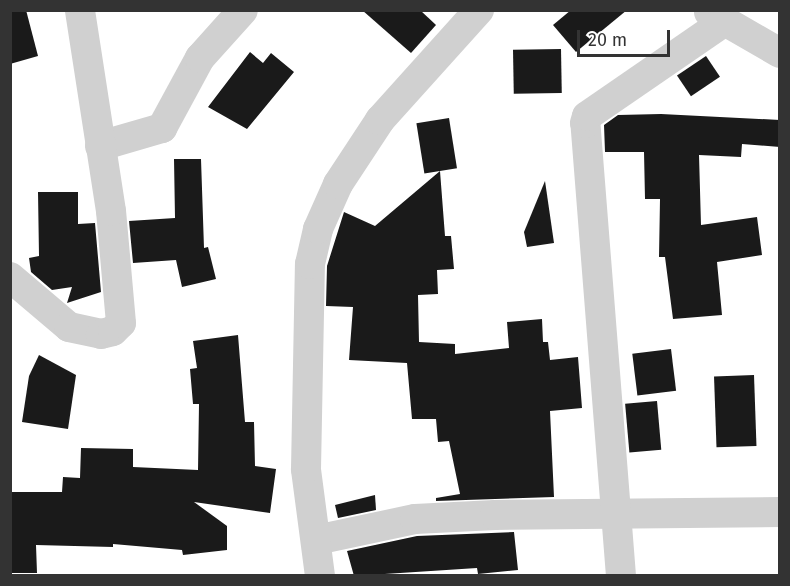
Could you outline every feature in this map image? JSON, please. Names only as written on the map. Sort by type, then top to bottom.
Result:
[{"type":"street","points":[[10,277],[69,327],[101,333],[113,331],[121,323],[119,276],[80,10]]},
{"type":"street","points":[[100,146],[162,128],[200,58],[243,10]]},
{"type":"street","points":[[320,576],[306,469],[310,264],[318,229],[338,184],[380,120],[479,10]]},
{"type":"street","points":[[621,576],[600,286],[585,123],[587,116],[716,16],[780,54]]},
{"type":"street","points":[[316,540],[415,519],[495,514],[615,516],[780,512]]},
{"type":"building","points":[[10,10],[26,10],[38,56],[10,64]]},
{"type":"building","points":[[362,10],[420,10],[436,25],[411,53]]},
{"type":"building","points":[[571,10],[627,10],[576,52],[553,25]]},
{"type":"building","points":[[561,49],[562,93],[514,94],[513,50]]},
{"type":"building","points":[[250,52],[263,63],[271,53],[294,72],[247,129],[208,107]]},
{"type":"building","points":[[706,56],[720,77],[691,96],[677,76]]},
{"type":"building","points":[[661,114],[780,120],[780,147],[742,144],[741,157],[699,155],[701,225],[757,217],[762,255],[717,262],[722,315],[673,319],[665,257],[659,257],[660,199],[645,199],[644,152],[605,152],[604,125],[618,115]]},
{"type":"building","points":[[449,118],[457,168],[424,174],[416,123]]},
{"type":"building","points":[[174,159],[201,159],[204,248],[208,247],[216,279],[182,287],[176,260],[133,263],[129,221],[175,218]]},
{"type":"building","points":[[440,171],[445,236],[451,236],[454,269],[437,270],[438,294],[418,295],[419,342],[455,344],[455,354],[509,348],[507,322],[542,319],[543,342],[548,342],[550,360],[578,357],[582,408],[550,411],[554,497],[436,501],[436,498],[460,494],[449,441],[438,442],[436,419],[412,419],[407,363],[349,360],[353,307],[326,306],[327,266],[344,212],[375,226]]},
{"type":"building","points":[[545,181],[554,243],[527,247],[524,232]]},
{"type":"building","points":[[38,192],[78,192],[78,224],[95,223],[101,292],[67,303],[72,287],[52,290],[31,272],[29,258],[39,256]]},
{"type":"building","points":[[238,335],[245,422],[254,422],[255,466],[276,469],[270,513],[194,502],[227,526],[227,550],[183,555],[182,550],[113,544],[113,547],[36,545],[37,573],[10,573],[10,492],[62,492],[63,477],[80,478],[81,448],[133,449],[133,467],[198,470],[199,404],[193,404],[190,369],[197,368],[193,341]]},
{"type":"building","points":[[671,349],[676,391],[637,395],[632,354]]},
{"type":"building","points":[[39,355],[76,375],[68,429],[22,422],[29,376]]},
{"type":"building","points":[[754,375],[756,446],[717,447],[714,376]]},
{"type":"building","points":[[657,401],[661,450],[629,453],[625,404]]},
{"type":"building","points":[[375,495],[376,510],[338,518],[335,505]]},
{"type":"building","points":[[514,532],[518,570],[478,574],[477,568],[354,576],[347,551],[417,536]]}]
